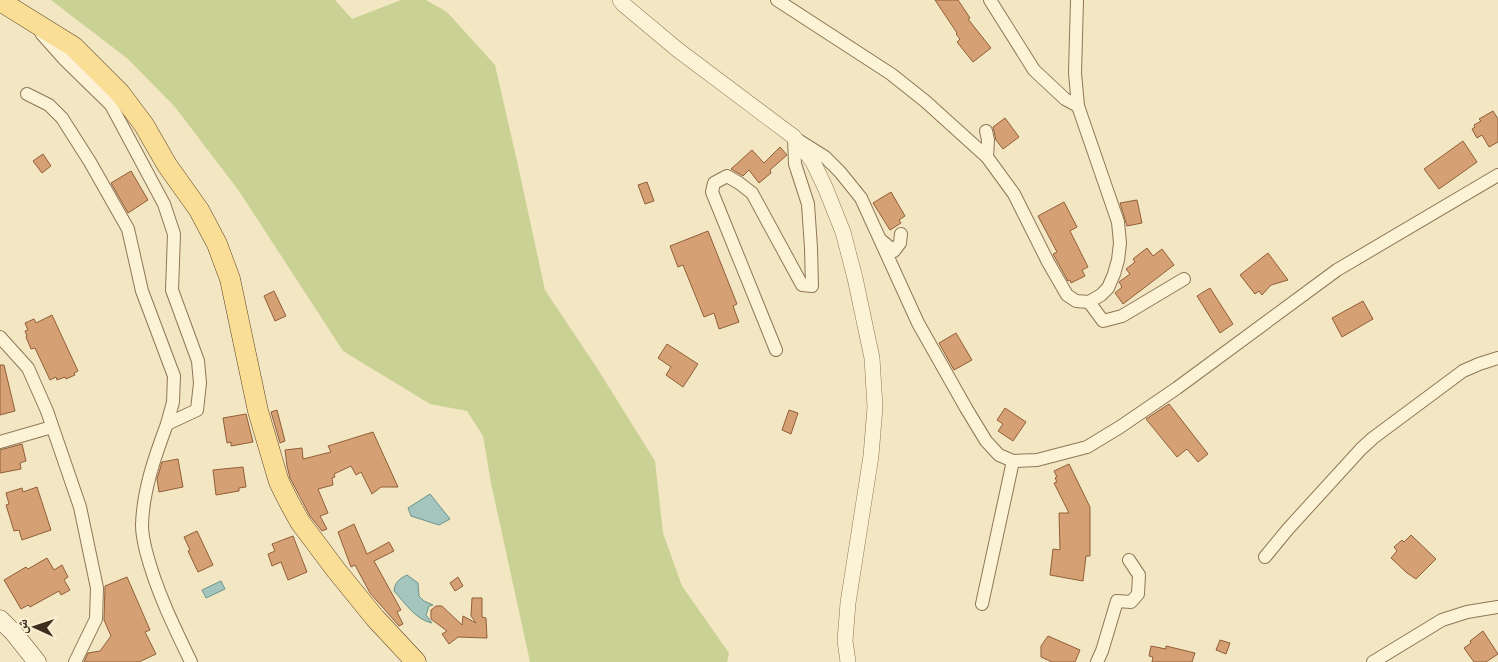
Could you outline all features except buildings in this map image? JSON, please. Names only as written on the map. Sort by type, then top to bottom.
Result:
[{"type":"main road","points":[[0,1],[74,47],[120,92],[144,125],[167,165],[199,210],[217,244],[230,279],[258,411],[279,482],[300,522],[336,570],[375,618],[416,662]]},
{"type":"main road","points":[[0,619],[37,662]]},
{"type":"street","points":[[620,0],[678,50],[794,138],[825,157],[840,172],[861,198],[918,323],[966,408],[986,441],[998,455],[1013,461],[1037,460],[1087,447],[1120,428],[1337,270],[1498,175]]},
{"type":"street","points":[[777,0],[891,74],[926,101],[987,157],[1014,194],[1067,295],[1076,301],[1089,302],[1108,288],[1118,260],[1120,243],[1118,222],[1078,106],[1076,73],[1078,0]]},
{"type":"street","points":[[990,0],[1034,70],[1065,99],[1078,106]]},
{"type":"street","points":[[28,18],[65,60],[111,105],[164,204],[174,234],[172,290],[198,361],[200,383],[197,410],[167,424]]},
{"type":"street","points":[[27,94],[49,105],[62,118],[90,162],[128,229],[142,291],[174,376],[173,402],[152,468],[143,518],[143,537],[148,560],[158,588],[191,662]]},
{"type":"street","points":[[986,131],[988,140],[987,157]]},
{"type":"street","points":[[776,350],[712,192],[714,183],[727,176],[740,183],[752,193],[802,285],[812,286],[808,204],[795,164],[794,138]]},
{"type":"street","points":[[794,138],[813,162],[843,232],[872,358],[876,407],[871,456],[848,603],[845,641],[848,662]]},
{"type":"street","points":[[880,239],[894,251],[900,243],[901,234]]},
{"type":"street","points":[[1089,302],[1103,321],[1122,316],[1184,279]]},
{"type":"street","points":[[0,337],[28,368],[52,427],[80,507],[97,588],[96,619],[75,662]]},
{"type":"street","points":[[1265,557],[1288,529],[1373,438],[1464,371],[1498,358]]},
{"type":"street","points":[[0,442],[52,427]]},
{"type":"street","points":[[982,604],[1013,461]]},
{"type":"street","points":[[1097,662],[1102,651],[1116,601],[1131,602],[1138,594],[1139,575],[1129,560]]},
{"type":"street","points":[[1373,662],[1442,620],[1467,612],[1498,606]]},
{"type":"green space","points":[[51,0],[335,0],[352,19],[401,0],[426,0],[447,12],[495,65],[545,290],[597,368],[655,461],[663,533],[682,586],[729,653],[727,662],[530,662],[491,483],[483,436],[467,411],[430,404],[343,351],[239,191],[175,107],[128,59]]},
{"type":"water","points":[[430,494],[450,519],[439,525],[411,516],[408,508]]},
{"type":"water","points":[[407,575],[418,583],[419,596],[424,601],[433,605],[429,606],[426,615],[432,623],[416,615],[394,591],[398,581]]},
{"type":"water","points":[[221,581],[225,589],[206,598],[202,590]]}]
